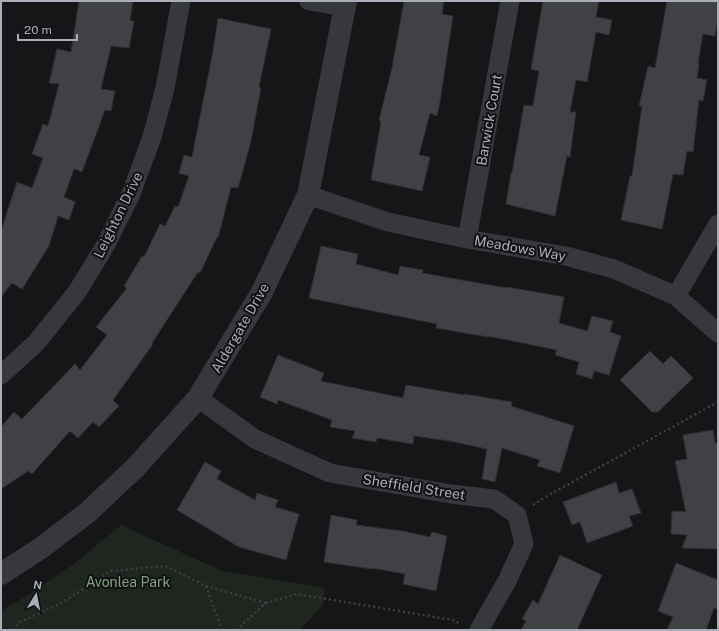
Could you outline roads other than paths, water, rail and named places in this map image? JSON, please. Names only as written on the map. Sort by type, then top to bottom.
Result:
[{"type":"street","name":"Leighton Drive","points":[[1,375],[36,343],[77,292],[105,246],[131,194],[152,137],[164,88],[181,1]]},
{"type":"street","points":[[309,1],[346,4]]},
{"type":"street","name":"Barwick Court","points":[[467,239],[510,1]]},
{"type":"street","name":"Aldergate Drive","points":[[1,574],[41,548],[87,513],[136,467],[198,398],[262,292],[308,195],[346,4]]},
{"type":"street","name":"Meadows Way","points":[[308,195],[388,222],[467,239],[566,256],[614,269],[676,296],[718,333]]},
{"type":"street","points":[[676,296],[718,224]]},
{"type":"street","name":"Sheffield Street","points":[[198,398],[255,439],[330,473],[451,494],[494,499],[518,515],[524,544],[508,581],[471,628]]},
{"type":"park label","name":"Avonlea Park","points":[[128,582]]}]
